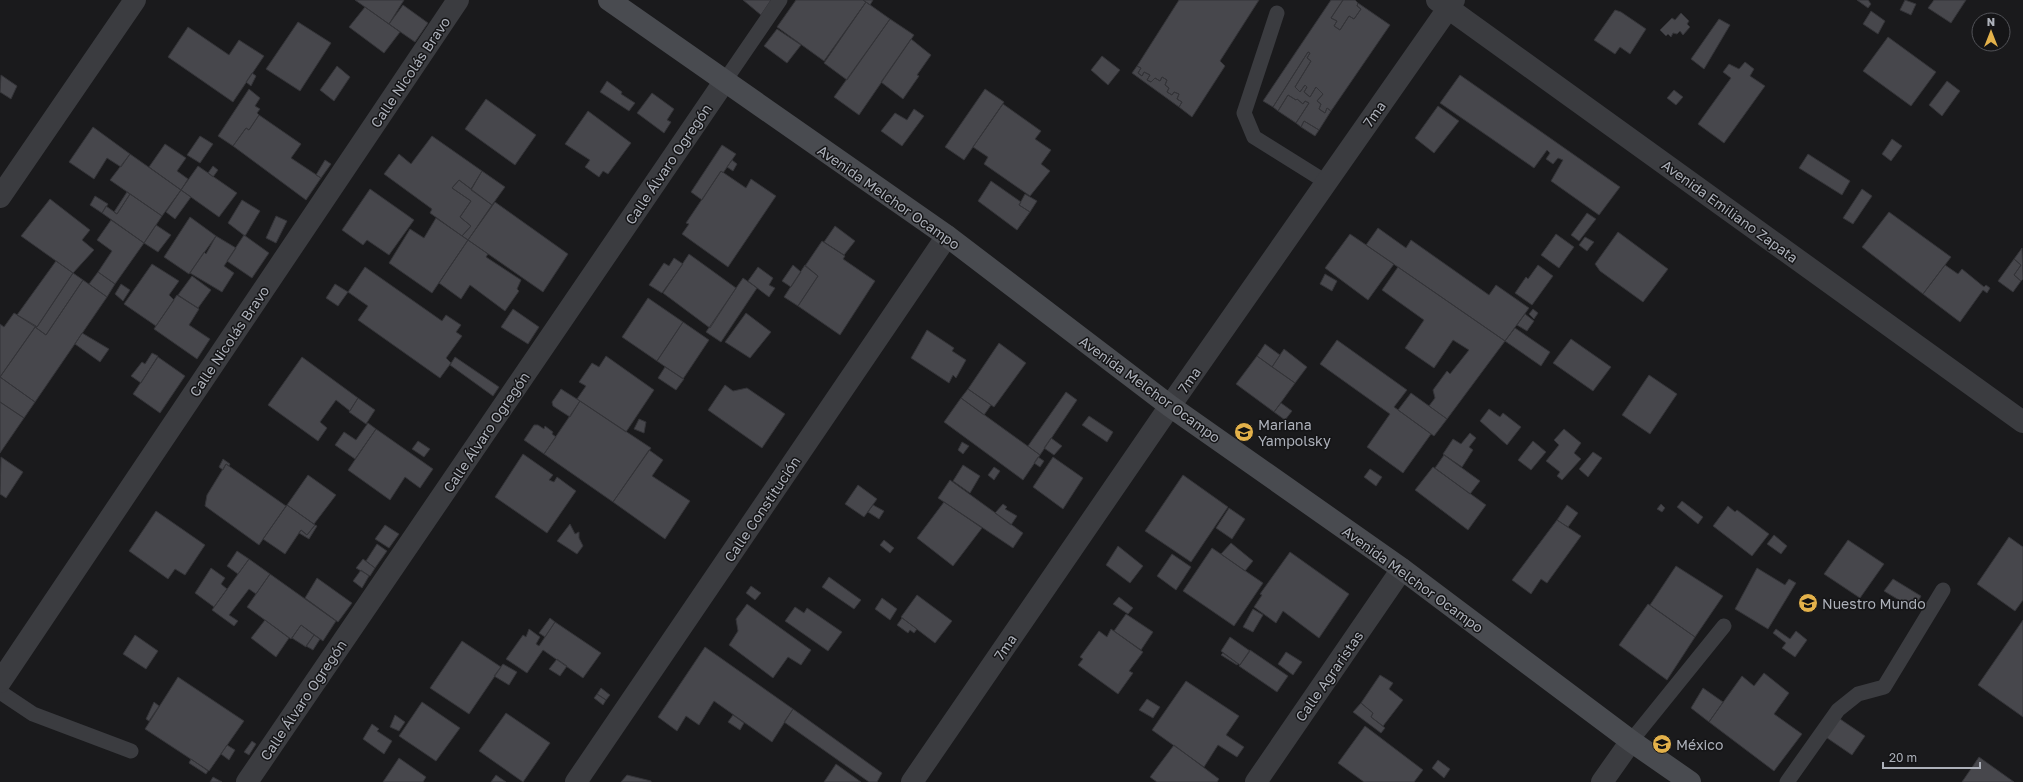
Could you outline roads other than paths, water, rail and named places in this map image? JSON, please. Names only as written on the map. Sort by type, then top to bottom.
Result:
[{"type":"street","points":[[0,196],[135,0]]},
{"type":"street","name":"Calle Nicolás Bravo","points":[[0,682],[458,0]]},
{"type":"street","name":"Avenida Melchor Ocampo","points":[[609,0],[724,82],[947,236],[1170,406],[1402,569],[1631,741],[1690,782]]},
{"type":"street","name":"7ma","points":[[912,782],[1326,182],[1446,3]]},
{"type":"street","name":"Avenida Emiliano Zapata","points":[[1446,3],[2023,422]]},
{"type":"street","name":"Calle Álvaro Ogregón","points":[[247,782],[724,82]]},
{"type":"street","name":"Calle Constitución","points":[[576,782],[947,236]]},
{"type":"street","name":"Calle Agraristas","points":[[1256,782],[1402,569]]},
{"type":"street","points":[[1602,782],[1631,741]]},
{"type":"lane","points":[[724,82],[780,0]]},
{"type":"lane","points":[[1277,14],[1244,112],[1254,137],[1326,182]]},
{"type":"lane","points":[[1787,782],[1838,710],[1858,694],[1884,687],[1943,590]]},
{"type":"lane","points":[[1631,741],[1724,626]]},
{"type":"lane","points":[[0,692],[33,714],[131,751]]},
{"type":"place","name":"Mariana Yampolsky","points":[[1244,432]]},
{"type":"place","name":"Nuestro Mundo","points":[[1808,603]]},
{"type":"place","name":"México","points":[[1662,744]]}]
